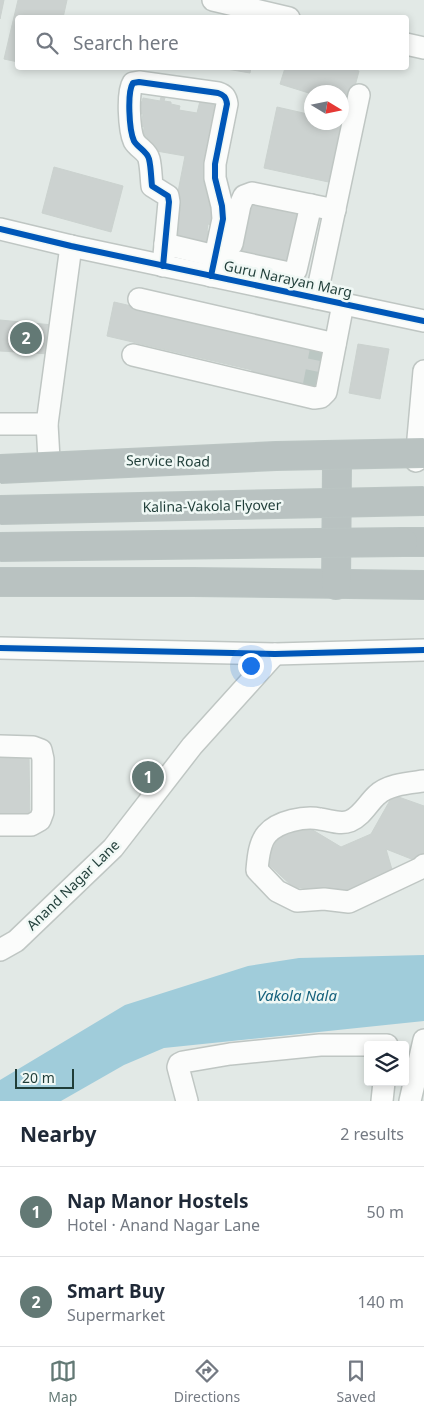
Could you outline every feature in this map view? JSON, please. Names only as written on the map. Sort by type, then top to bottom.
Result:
[{"type":"highway","points":[[0,470],[276,456],[422,458]]},
{"type":"highway","name":"Service Road","points":[[0,460],[96,459],[337,465],[422,458]]},
{"type":"highway","points":[[336,585],[337,465]]},
{"type":"highway","name":"Kalina-Vakola Flyover","points":[[0,510],[424,502]]},
{"type":"highway","points":[[0,547],[424,542]]},
{"type":"highway","points":[[0,582],[193,582],[424,586]]},
{"type":"street","points":[[213,0],[276,15]]},
{"type":"street","points":[[409,45],[424,48]]},
{"type":"street","points":[[163,266],[168,196],[152,186],[147,154],[135,142],[131,132],[130,87],[133,83],[139,82],[218,93],[223,94],[226,98],[227,104],[215,178],[222,206],[223,219],[220,267]]},
{"type":"street","points":[[316,298],[359,95]]},
{"type":"street","points":[[220,267],[244,196],[252,193],[335,210]]},
{"type":"street","points":[[165,244],[220,267],[294,273],[311,205]]},
{"type":"street","name":"Guru Narayan Marg","points":[[0,229],[163,266],[220,267],[316,298],[424,321]]},
{"type":"street","points":[[49,459],[47,424],[71,246]]},
{"type":"street","points":[[139,299],[326,344]]},
{"type":"street","points":[[133,355],[321,397],[326,392],[326,344],[343,304]]},
{"type":"street","points":[[422,458],[424,372]]},
{"type":"street","points":[[0,424],[47,424]]},
{"type":"street","points":[[0,648],[275,654],[424,650]]},
{"type":"street","name":"Anand Nagar Lane","points":[[0,950],[16,941],[113,848],[192,746],[275,654]]},
{"type":"street","points":[[0,746],[33,747],[41,750],[44,759],[43,812],[40,820],[31,825],[0,825]]},
{"type":"street","points":[[424,781],[398,784],[378,793],[366,808],[350,822],[336,823],[320,818],[297,819],[282,824],[267,834],[258,854],[257,870],[278,891],[297,902],[324,899],[348,902],[421,868],[424,864]]},
{"type":"street","points":[[187,1101],[178,1067],[183,1062],[230,1054],[320,1045],[364,1045]]},
{"type":"street","points":[[410,1101],[420,1076],[417,1045]]},
{"type":"street","points":[[382,1101],[384,1086]]},
{"type":"water","name":"Vakola Nala","points":[[424,955],[424,1021],[164,1048],[124,1065],[61,1101],[0,1101],[0,1080],[125,1005],[248,966],[299,958]]},
{"type":"building","points":[[0,0],[4,0],[0,19]]},
{"type":"building","points":[[18,0],[67,0],[64,15],[15,15],[15,61],[4,59]]},
{"type":"building","points":[[233,70],[251,70],[250,73]]},
{"type":"building","points":[[284,70],[359,71],[350,105],[349,85],[304,85],[304,92],[280,84]]},
{"type":"building","points":[[161,97],[165,98],[164,101],[180,106],[179,110],[197,113],[200,101],[218,105],[204,184],[206,185],[206,193],[212,195],[210,207],[217,209],[215,226],[208,224],[207,231],[212,232],[210,250],[174,242],[181,203],[176,202],[185,156],[145,149],[147,137],[143,136],[144,127],[141,126],[143,114],[135,113],[137,101],[142,102],[143,98],[160,101]]},
{"type":"building","points":[[277,107],[304,113],[304,130],[345,130],[333,183],[264,168]]},
{"type":"building","points":[[54,167],[123,186],[111,232],[42,213]]},
{"type":"building","points":[[248,201],[306,214],[294,269],[236,256]]},
{"type":"building","points":[[114,302],[328,351],[319,392],[250,376],[252,370],[107,336]]},
{"type":"building","points":[[0,320],[53,325],[50,354],[0,351]]},
{"type":"building","points":[[358,344],[389,349],[380,399],[349,393]]},
{"type":"building","points":[[29,756],[30,820],[0,820],[0,757]]},
{"type":"building","points":[[393,795],[424,806],[424,853],[419,862],[386,849],[393,873],[346,893],[293,887],[266,862],[283,828],[306,826],[341,847],[371,834]]},
{"type":"tunnel","points":[[312,392],[321,347]]},
{"type":"cycle path","points":[[163,266],[169,202],[168,196],[152,186],[148,156],[134,141],[132,136],[129,111],[130,94],[133,83],[139,82],[218,93],[226,100],[227,104],[215,164],[215,178],[222,206],[223,219],[211,276]]},
{"type":"cycle path","points":[[0,229],[71,246],[424,321]]},
{"type":"cycle path","points":[[0,648],[275,654],[424,650]]},
{"type":"place","name":"Smart Buy","points":[[26,338]]},
{"type":"place","name":"Nap Manor Hostels","points":[[148,777]]}]
